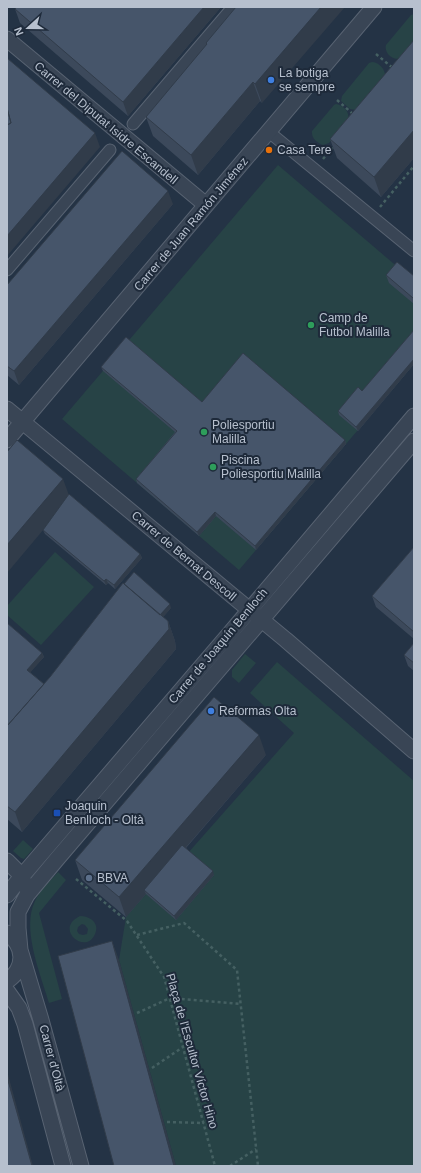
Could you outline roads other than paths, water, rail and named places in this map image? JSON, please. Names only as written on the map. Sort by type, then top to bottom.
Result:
[{"type":"street","points":[[133,124],[233,7]]},
{"type":"street","name":"Carrer de Juan Ramón Jiménez","points":[[7,440],[374,7]]},
{"type":"street","name":"Carrer del Diputat Isidre Escandell","points":[[7,40],[206,205]]},
{"type":"street","points":[[269,132],[414,251]]},
{"type":"street","points":[[7,270],[110,150]]},
{"type":"street","name":"Carrer de Bernat Descoll","points":[[7,409],[217,582],[414,751]]},
{"type":"street","name":"Carrer de Joaquín Benlloch","points":[[12,885],[414,416]]},
{"type":"street","name":"Carrer de Joaquín Benlloch","points":[[20,950],[18,912],[27,895],[414,441]]},
{"type":"street","points":[[7,862],[12,885],[27,895]]},
{"type":"street","points":[[7,933],[18,943],[21,956],[19,968],[7,981]]},
{"type":"street","name":"Carrer d'Oltà","points":[[20,950],[82,1166]]},
{"type":"street","name":"Carrer d'Oltà","points":[[7,991],[19,1008],[25,1024],[63,1166]]},
{"type":"place","name":"La botiga se sempre","points":[[271,80]]},
{"type":"place","name":"Casa Tere","points":[[269,150]]},
{"type":"place","name":"Camp de Futbol Malilla","points":[[311,325]]},
{"type":"place","name":"Poliesportiu Malilla","points":[[204,432]]},
{"type":"place","name":"Piscina Poliesportiu Malilla","points":[[213,467]]},
{"type":"place","name":"Reformas Olta","points":[[211,711]]},
{"type":"place","name":"Joaquin Benlloch - Oltà","points":[[57,813]]},
{"type":"place","name":"BBVA","points":[[89,878]]}]
